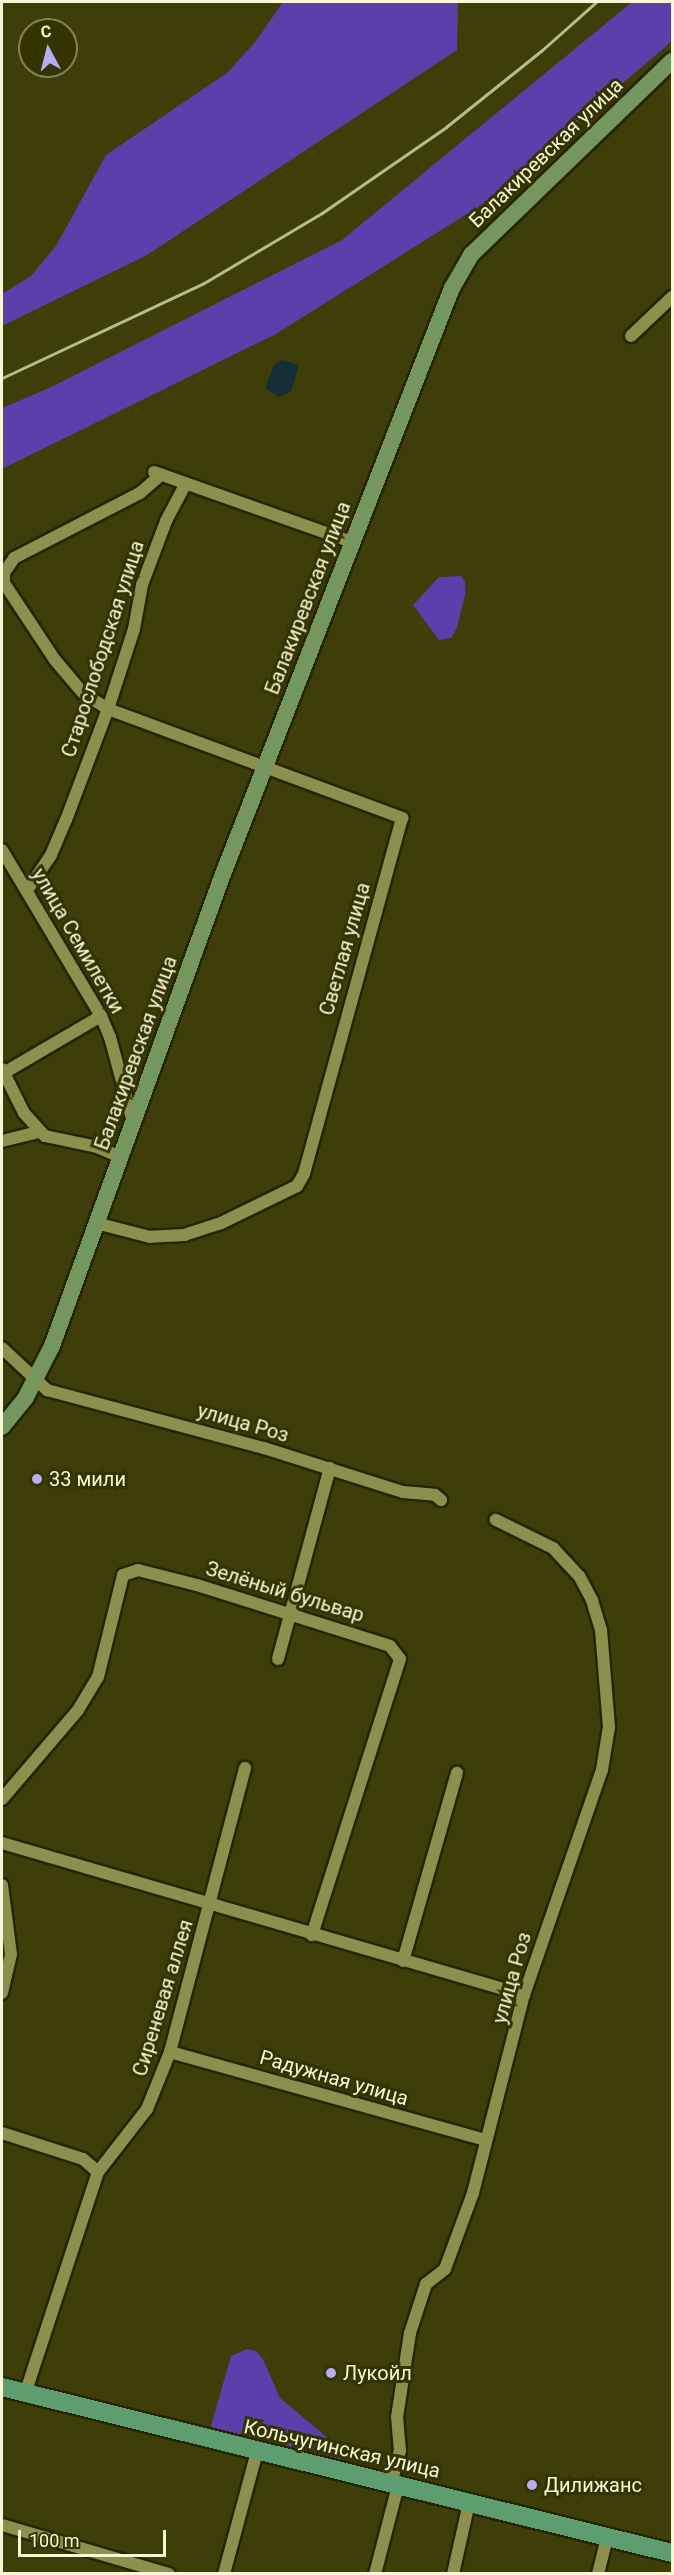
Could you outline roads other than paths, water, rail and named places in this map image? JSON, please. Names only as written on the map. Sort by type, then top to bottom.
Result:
[{"type":"main road","name":"Кольчугинская улица","points":[[2,2387],[672,2553]]},
{"type":"street","name":"Балакиревская улица","points":[[2,1427],[36,1380],[52,1346],[264,767],[452,288],[472,254],[671,66]]},
{"type":"street","points":[[631,336],[672,297]]},
{"type":"street","points":[[3,581],[7,564],[14,558],[140,493],[157,474],[185,485],[197,485],[352,542]]},
{"type":"street","name":"Старослободская улица","points":[[28,889],[51,855],[108,709],[134,629],[142,585],[166,521],[185,485]]},
{"type":"street","name":"Светлая улица","points":[[3,581],[55,660],[83,693],[108,709],[402,818],[304,1174],[297,1186],[270,1200],[185,1235],[150,1237],[96,1223]]},
{"type":"street","name":"улица Семилетки","points":[[2,850],[28,889],[101,1016],[110,1037],[133,1124]]},
{"type":"street","points":[[39,1132],[24,1113],[2,1072],[101,1016]]},
{"type":"street","points":[[2,1141],[39,1132],[121,1157]]},
{"type":"street","name":"улица Роз","points":[[2,1348],[47,1390],[330,1468],[403,1492],[435,1495],[441,1500]]},
{"type":"street","points":[[278,1659],[330,1468]]},
{"type":"street","name":"улица Роз","points":[[375,2574],[395,2485],[400,2451],[397,2418],[410,2333],[426,2284],[445,2269],[458,2239],[524,1995],[602,1770],[610,1706],[601,1630],[592,1599],[579,1576],[553,1548],[526,1531],[496,1520]]},
{"type":"street","name":"Зелёный бульвар","points":[[2,1799],[78,1710],[98,1677],[123,1575],[138,1570],[390,1646],[400,1659],[312,1935]]},
{"type":"street","name":"Сиреневая аллея","points":[[25,2394],[98,2172],[147,2109],[170,2052],[211,1907],[245,1767]]},
{"type":"street","points":[[403,1961],[457,1773]]},
{"type":"street","points":[[2,1843],[211,1907],[524,1995]]},
{"type":"street","points":[[2,1885],[11,1954],[2,1992]]},
{"type":"street","name":"Радужная улица","points":[[170,2052],[486,2140]]},
{"type":"street","points":[[2,2133],[83,2159],[98,2172]]},
{"type":"street","points":[[224,2574],[257,2452]]},
{"type":"street","points":[[453,2574],[469,2503]]},
{"type":"street","points":[[2,2525],[170,2574]]},
{"type":"street","points":[[598,2574],[607,2537]]},
{"type":"water","points":[[282,360],[299,365],[291,391],[279,397],[265,388],[274,365]]},
{"type":"railway","points":[[2,378],[204,283],[322,213],[446,127],[541,51],[596,2]]},
{"type":"place","name":"33 мили","points":[[37,1479]]},
{"type":"place","name":"Лукойл","points":[[331,2373]]},
{"type":"place","name":"Дилижанс","points":[[532,2485]]}]
